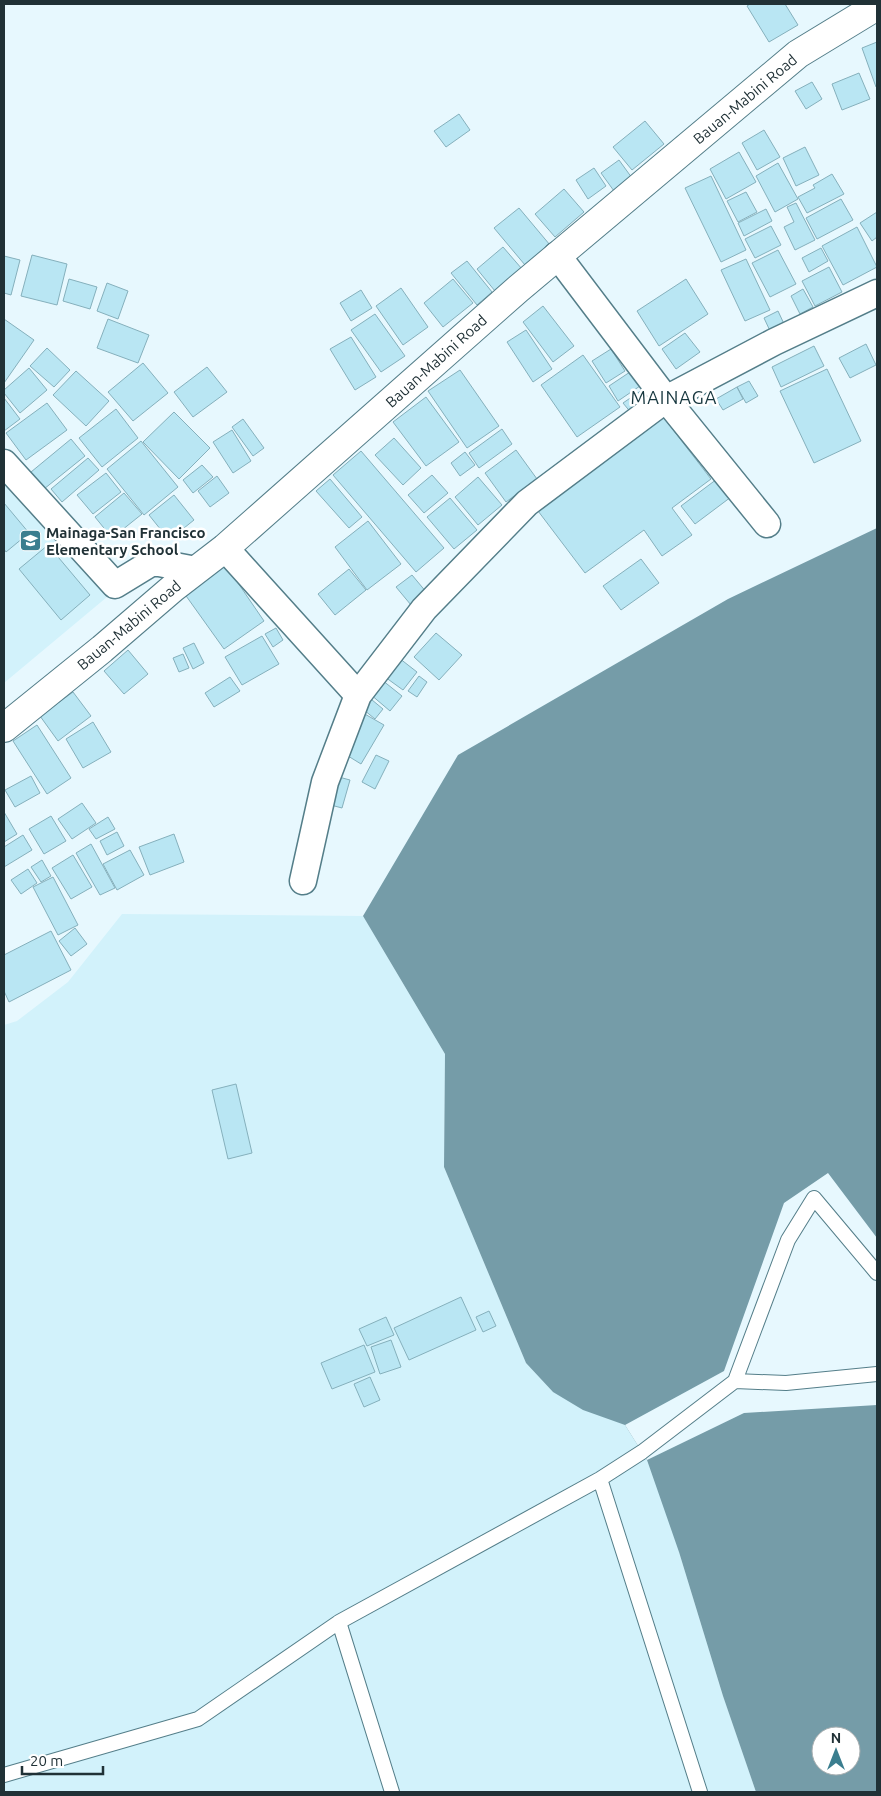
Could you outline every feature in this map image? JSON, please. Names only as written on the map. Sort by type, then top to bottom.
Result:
[{"type":"main road","name":"Bauan-Mabini Road","points":[[4,728],[102,649],[173,588],[225,548],[557,255],[798,54],[877,6]]},
{"type":"street","points":[[557,255],[666,399],[767,524]]},
{"type":"street","points":[[303,881],[325,782],[358,695],[424,609],[526,503],[666,399],[774,342],[877,293]]},
{"type":"street","points":[[4,463],[115,585],[151,564],[159,563],[196,570]]},
{"type":"street","points":[[225,548],[358,695]]},
{"type":"lane","points":[[4,1774],[198,1719],[339,1622],[600,1479],[642,1452],[735,1381],[788,1240],[814,1198],[877,1273]]},
{"type":"lane","points":[[735,1381],[786,1383],[877,1374]]},
{"type":"lane","points":[[600,1479],[700,1792]]},
{"type":"lane","points":[[339,1622],[392,1792]]},
{"type":"shaded area","name":"Mainaga-San Francisco Elementary School","points":[[4,485],[107,597],[4,683]]},
{"type":"shaded area","points":[[877,528],[877,1792],[756,1792],[723,1696],[679,1552],[647,1460],[625,1425],[583,1410],[553,1392],[526,1363],[444,1167],[445,1054],[363,916],[458,755],[728,599]]},
{"type":"shaded area","points":[[122,914],[363,916],[445,1054],[444,1167],[526,1363],[553,1392],[724,1371],[679,1552],[723,1696],[756,1792],[4,1792],[4,1025],[17,1021],[68,982]]},
{"type":"pier","points":[[828,1173],[877,1238],[877,1405],[744,1413],[647,1460],[625,1425],[724,1371],[784,1203]]},
{"type":"building","points":[[750,4],[785,4],[798,25],[769,42],[747,6]]},
{"type":"building","points":[[877,42],[877,86],[876,87],[862,48]]},
{"type":"building","points":[[859,73],[870,99],[842,110],[832,84]]},
{"type":"building","points":[[812,82],[822,99],[806,109],[795,91]]},
{"type":"building","points":[[459,114],[470,130],[446,147],[434,131]]},
{"type":"building","points":[[645,121],[664,144],[632,170],[613,147]]},
{"type":"building","points":[[764,130],[780,157],[757,170],[742,143]]},
{"type":"building","points":[[805,147],[819,175],[796,186],[783,158]]},
{"type":"building","points":[[739,152],[756,182],[726,199],[710,169]]},
{"type":"building","points":[[619,160],[632,178],[614,191],[601,173]]},
{"type":"building","points":[[778,163],[798,199],[775,212],[756,176]]},
{"type":"building","points":[[594,168],[606,186],[588,199],[576,180]]},
{"type":"building","points":[[832,174],[844,194],[807,213],[798,197],[815,188],[813,185]]},
{"type":"building","points":[[711,176],[746,250],[721,262],[685,188]]},
{"type":"building","points":[[564,189],[584,212],[555,237],[535,214]]},
{"type":"building","points":[[746,192],[757,212],[738,222],[727,201]]},
{"type":"building","points":[[841,199],[853,220],[817,239],[806,218]]},
{"type":"building","points":[[796,203],[815,240],[795,250],[784,227],[794,222],[787,207]]},
{"type":"building","points":[[519,208],[550,245],[525,265],[494,228]]},
{"type":"building","points":[[766,209],[772,221],[744,236],[738,223]]},
{"type":"building","points":[[877,212],[877,237],[872,241],[860,223]]},
{"type":"building","points":[[771,226],[781,245],[755,258],[745,239]]},
{"type":"building","points":[[857,227],[877,267],[843,285],[822,246]]},
{"type":"building","points":[[503,247],[522,269],[495,291],[477,269]]},
{"type":"building","points":[[821,248],[828,261],[809,272],[802,258]]},
{"type":"building","points":[[778,250],[796,284],[770,297],[752,263]]},
{"type":"building","points":[[32,255],[67,264],[57,305],[21,296]]},
{"type":"building","points":[[4,256],[20,260],[11,295],[4,293]]},
{"type":"building","points":[[746,259],[770,310],[745,321],[721,270]]},
{"type":"building","points":[[467,261],[492,292],[477,305],[451,273]]},
{"type":"building","points":[[829,267],[842,292],[815,306],[802,281]]},
{"type":"building","points":[[69,279],[97,287],[90,309],[63,301]]},
{"type":"building","points":[[453,279],[473,303],[443,327],[424,303]]},
{"type":"building","points":[[686,279],[708,314],[659,346],[637,311]]},
{"type":"building","points":[[107,283],[128,291],[118,319],[97,311]]},
{"type":"building","points":[[401,288],[428,327],[403,345],[376,306]]},
{"type":"building","points":[[803,289],[813,307],[800,314],[791,296]]},
{"type":"building","points":[[361,290],[372,308],[351,321],[340,303]]},
{"type":"building","points":[[543,306],[574,346],[553,362],[523,322]]},
{"type":"building","points":[[778,311],[785,326],[771,333],[764,318]]},
{"type":"building","points":[[375,314],[405,356],[381,372],[351,330]]},
{"type":"building","points":[[4,319],[34,340],[4,383]]},
{"type":"building","points":[[108,319],[149,335],[138,363],[97,348]]},
{"type":"building","points":[[526,330],[552,369],[533,382],[507,342]]},
{"type":"building","points":[[685,333],[700,352],[676,369],[662,349]]},
{"type":"building","points":[[351,337],[376,377],[355,390],[330,349]]},
{"type":"building","points":[[866,344],[876,365],[850,378],[839,358]]},
{"type":"building","points":[[814,346],[824,366],[781,387],[772,367]]},
{"type":"building","points":[[47,348],[70,370],[54,387],[30,366]]},
{"type":"building","points":[[611,349],[625,371],[606,383],[592,361]]},
{"type":"building","points":[[583,355],[620,407],[577,437],[541,385]]},
{"type":"building","points":[[143,363],[168,393],[133,421],[108,392]]},
{"type":"building","points":[[207,367],[227,392],[193,417],[174,392]]},
{"type":"building","points":[[29,368],[47,390],[20,413],[4,393],[4,390]]},
{"type":"building","points":[[827,369],[861,441],[814,463],[780,391]]},
{"type":"building","points":[[460,370],[499,426],[467,448],[428,391]]},
{"type":"building","points":[[76,371],[109,401],[86,426],[53,395]]},
{"type":"building","points":[[630,372],[640,386],[618,401],[609,386]]},
{"type":"building","points":[[749,381],[758,396],[746,403],[737,387]]},
{"type":"building","points":[[737,387],[743,399],[723,410],[716,399]]},
{"type":"building","points":[[642,390],[650,402],[632,414],[623,403]]},
{"type":"building","points":[[426,397],[459,442],[426,466],[393,422]]},
{"type":"building","points":[[4,398],[20,419],[4,431]]},
{"type":"building","points":[[47,403],[67,430],[26,460],[6,433]]},
{"type":"building","points":[[116,409],[138,438],[102,467],[79,438]]},
{"type":"building","points":[[657,409],[711,479],[672,508],[692,535],[662,556],[644,530],[585,573],[532,503]]},
{"type":"building","points":[[174,412],[210,448],[179,479],[143,442]]},
{"type":"building","points":[[243,419],[264,448],[253,456],[232,427]]},
{"type":"building","points":[[502,429],[512,444],[479,468],[469,453]]},
{"type":"building","points":[[232,430],[251,461],[233,473],[213,442]]},
{"type":"building","points":[[394,438],[421,468],[403,485],[375,455]]},
{"type":"building","points":[[71,439],[85,456],[44,489],[31,472]]},
{"type":"building","points":[[141,441],[178,487],[144,515],[107,469]]},
{"type":"building","points":[[516,450],[537,479],[506,502],[485,473]]},
{"type":"building","points":[[361,451],[444,548],[416,572],[333,475]]},
{"type":"building","points":[[465,452],[475,465],[460,476],[451,463]]},
{"type":"building","points":[[88,458],[99,470],[62,502],[51,489]]},
{"type":"building","points":[[202,465],[213,477],[193,493],[183,480]]},
{"type":"building","points":[[106,473],[121,492],[93,514],[77,495]]},
{"type":"building","points":[[432,475],[448,493],[424,513],[408,495]]},
{"type":"building","points":[[217,476],[229,493],[210,507],[198,491]]},
{"type":"building","points":[[478,477],[502,505],[478,525],[455,497]]},
{"type":"building","points":[[330,479],[362,517],[349,528],[316,491]]},
{"type":"building","points":[[717,479],[731,497],[695,524],[681,506]]},
{"type":"building","points":[[124,493],[142,514],[112,538],[95,517]]},
{"type":"building","points":[[174,495],[194,520],[169,540],[149,515]]},
{"type":"building","points":[[450,498],[477,530],[454,549],[427,517]]},
{"type":"building","points":[[4,503],[29,533],[6,552],[4,549]]},
{"type":"building","points":[[368,521],[401,564],[367,590],[335,547]]},
{"type":"building","points":[[48,545],[90,595],[61,620],[19,569]]},
{"type":"building","points":[[641,559],[659,583],[621,610],[603,586]]},
{"type":"building","points":[[225,564],[264,621],[224,649],[184,593]]},
{"type":"building","points":[[349,569],[366,590],[335,615],[318,594]]},
{"type":"building","points":[[412,575],[427,593],[411,605],[396,587]]},
{"type":"building","points":[[276,628],[283,640],[273,647],[265,634]]},
{"type":"building","points":[[436,633],[462,655],[439,680],[414,657]]},
{"type":"building","points":[[262,636],[279,664],[242,685],[225,657]]},
{"type":"building","points":[[194,643],[204,663],[193,669],[183,648]]},
{"type":"building","points":[[128,650],[148,674],[124,694],[104,671]]},
{"type":"building","points":[[183,654],[189,668],[179,672],[173,658]]},
{"type":"building","points":[[399,658],[417,672],[403,690],[385,677]]},
{"type":"building","points":[[419,676],[427,682],[417,697],[408,691]]},
{"type":"building","points":[[230,677],[240,691],[214,707],[205,693]]},
{"type":"building","points":[[382,680],[402,696],[390,711],[370,694]]},
{"type":"building","points":[[73,692],[91,716],[58,741],[40,716]]},
{"type":"building","points":[[366,695],[383,709],[375,719],[358,705]]},
{"type":"building","points":[[363,713],[384,725],[361,764],[340,751]]},
{"type":"building","points":[[93,722],[111,752],[83,768],[66,739]]},
{"type":"building","points":[[37,725],[71,778],[47,794],[13,741]]},
{"type":"building","points":[[376,755],[389,761],[375,789],[362,782]]},
{"type":"building","points":[[31,776],[40,793],[15,807],[5,790]]},
{"type":"building","points":[[335,776],[350,780],[342,808],[327,804]]},
{"type":"building","points":[[82,803],[96,823],[72,839],[58,819]]},
{"type":"building","points":[[4,812],[17,834],[4,842]]},
{"type":"building","points":[[51,816],[66,841],[44,854],[29,829]]},
{"type":"building","points":[[108,817],[115,829],[96,839],[89,829]]},
{"type":"building","points":[[117,832],[124,846],[107,855],[100,841]]},
{"type":"building","points":[[174,834],[184,862],[150,875],[139,847]]},
{"type":"building","points":[[23,835],[32,850],[4,867],[4,847]]},
{"type":"building","points":[[91,844],[115,888],[100,895],[76,853]]},
{"type":"building","points":[[130,850],[144,875],[117,890],[103,864]]},
{"type":"building","points":[[73,855],[92,887],[71,899],[52,868]]},
{"type":"building","points":[[42,860],[51,876],[41,882],[31,867]]},
{"type":"building","points":[[28,869],[37,883],[21,894],[11,880]]},
{"type":"building","points":[[53,877],[78,925],[58,935],[33,887]]},
{"type":"building","points":[[75,928],[87,944],[71,956],[59,941]]},
{"type":"building","points":[[51,931],[71,970],[9,1002],[4,991],[4,955]]},
{"type":"building","points":[[236,1084],[252,1153],[228,1159],[212,1090]]},
{"type":"building","points":[[461,1297],[476,1330],[409,1360],[394,1328]]},
{"type":"building","points":[[489,1311],[496,1326],[483,1332],[476,1317]]},
{"type":"building","points":[[386,1317],[394,1335],[367,1346],[359,1329]]},
{"type":"building","points":[[391,1340],[401,1367],[380,1374],[371,1347]]},
{"type":"building","points":[[364,1345],[375,1372],[332,1389],[321,1363]]},
{"type":"building","points":[[370,1377],[380,1400],[364,1407],[354,1384]]},
{"type":"place","name":"Mainaga-San Francisco Elementary School","points":[[30,541]]},
{"type":"district","name":"MAINAGA","points":[[674,397]]}]
